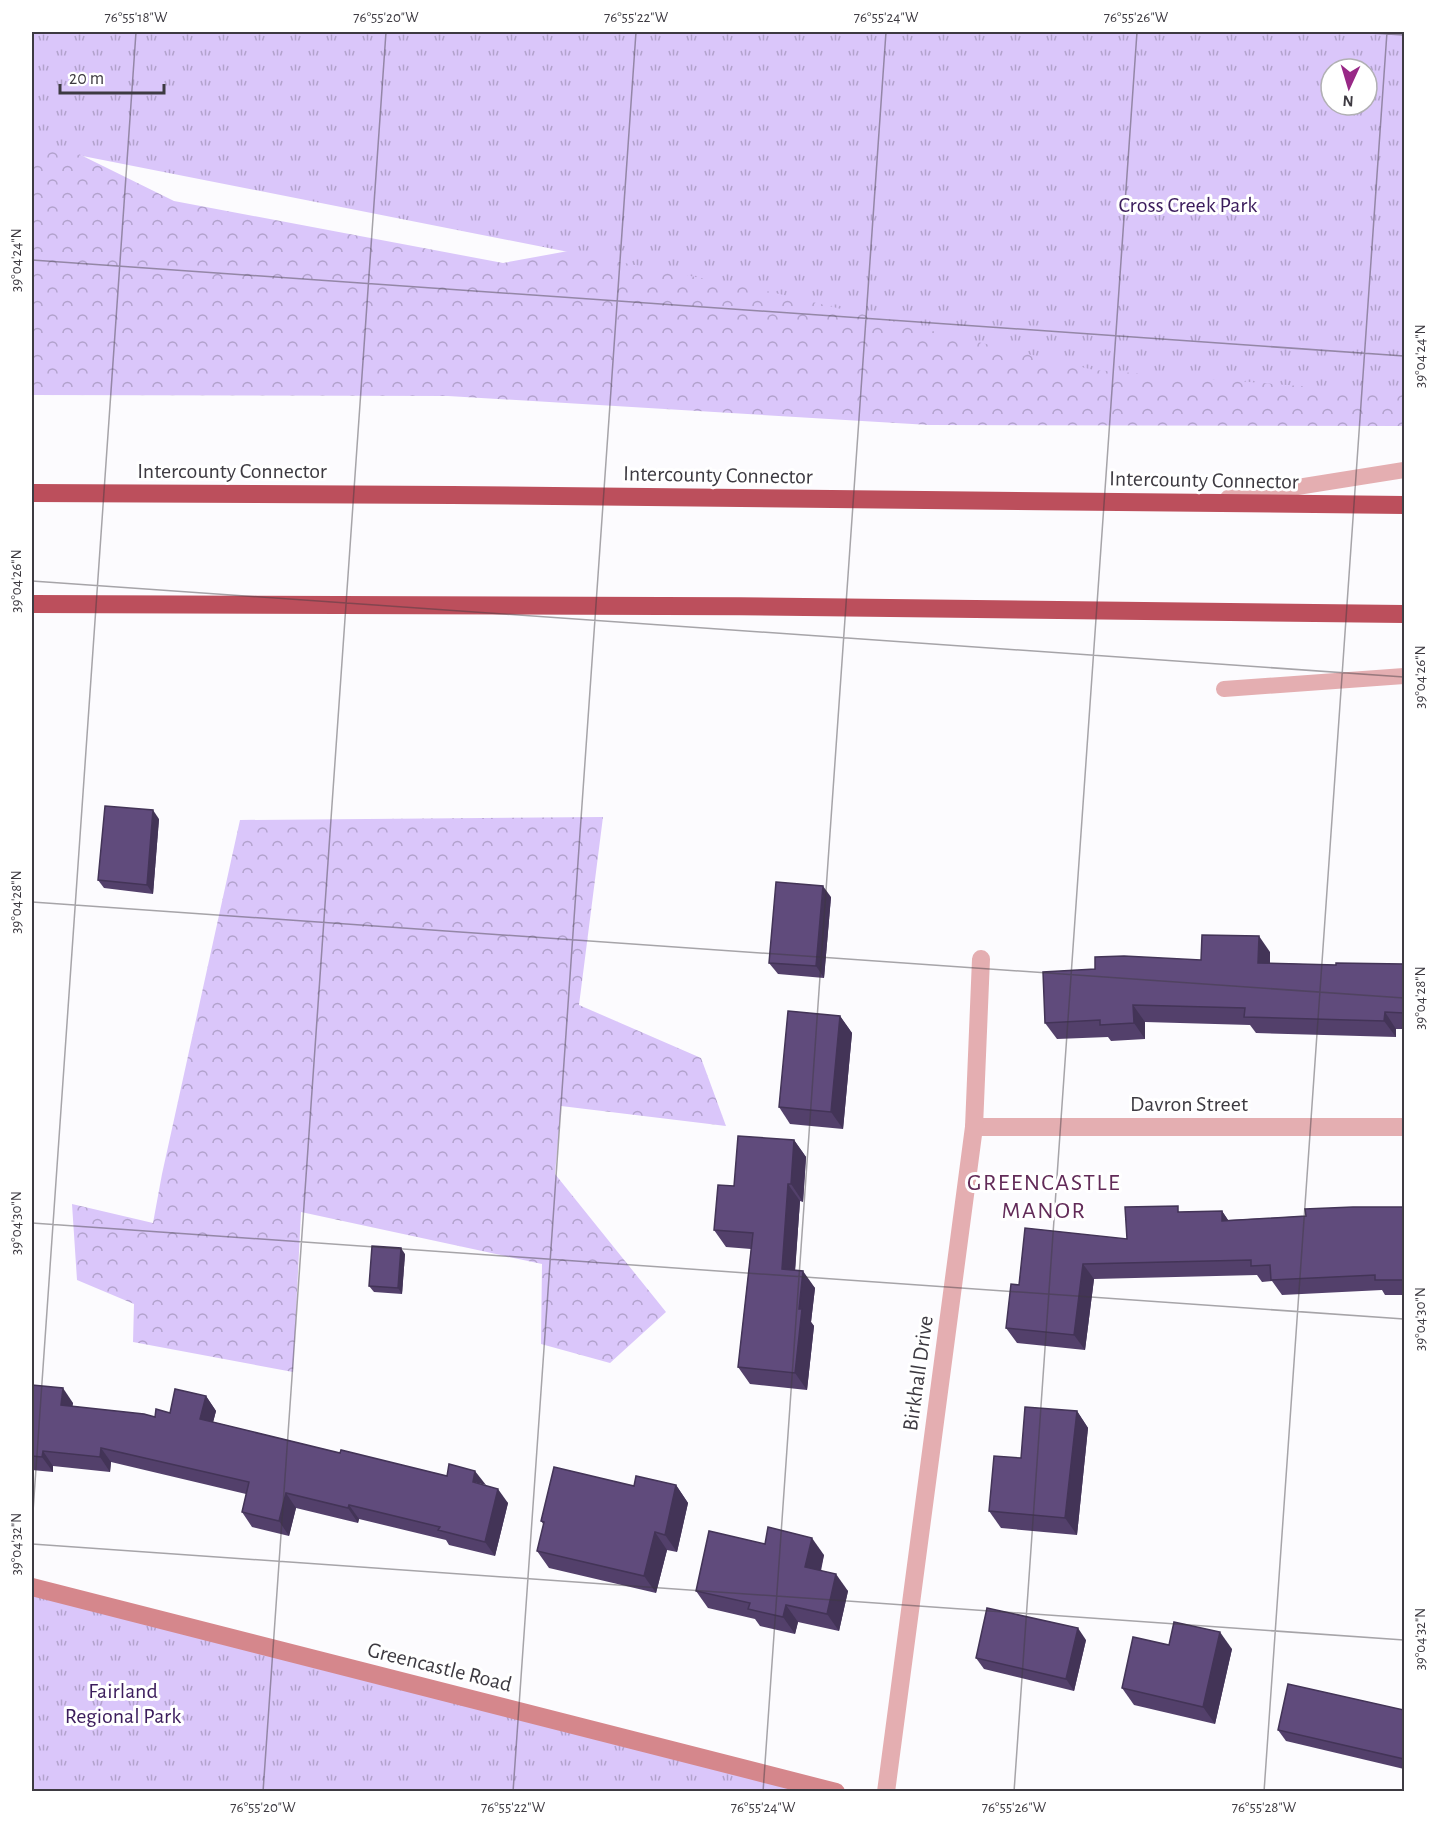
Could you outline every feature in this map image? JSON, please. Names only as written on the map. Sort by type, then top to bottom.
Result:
[{"type":"highway","name":"Intercounty Connector","points":[[32,493],[1404,505]]},
{"type":"highway","points":[[32,604],[1156,610],[1404,614]]},
{"type":"street","name":"Birkhall Drive","points":[[886,1791],[974,1127],[981,959]]},
{"type":"street","name":"Davron Street","points":[[974,1127],[1404,1127]]},
{"type":"street","name":"Greencastle Road","points":[[32,1587],[836,1791]]},
{"type":"lane","points":[[1194,503],[1404,470]]},
{"type":"lane","points":[[1224,689],[1404,676]]},
{"type":"green space","name":"Cross Creek Park","points":[[32,32],[1404,32],[1404,394],[1094,370],[771,292],[32,146]]},
{"type":"green space","points":[[32,131],[174,201],[503,263],[655,235],[1404,258],[1404,426],[929,425],[448,396],[32,395]]},
{"type":"green space","points":[[603,817],[579,1005],[701,1058],[726,1126],[561,1106],[555,1174],[666,1312],[610,1363],[541,1344],[542,1264],[301,1212],[293,1372],[133,1342],[134,1304],[77,1280],[72,1204],[153,1223],[240,820]]},
{"type":"green space","name":"Fairland Regional Park","points":[[32,1587],[836,1791],[32,1791]]},
{"type":"building","points":[[105,806],[153,810],[147,885],[98,880]]},
{"type":"building","points":[[776,882],[823,886],[816,966],[769,963]]},
{"type":"building","points":[[1202,935],[1259,936],[1258,963],[1404,964],[1404,1013],[1385,1012],[1384,1021],[1244,1017],[1245,1008],[1133,1005],[1134,1023],[1100,1025],[1100,1020],[1045,1023],[1043,972],[1095,969],[1095,957],[1124,956],[1201,960]]},
{"type":"building","points":[[788,1011],[840,1016],[831,1112],[779,1107]]},
{"type":"building","points":[[738,1136],[794,1140],[791,1184],[788,1184],[782,1269],[803,1271],[799,1309],[802,1309],[795,1373],[738,1367],[753,1233],[714,1230],[718,1185],[734,1186]]},
{"type":"building","points":[[1178,1206],[1178,1212],[1222,1211],[1222,1221],[1306,1216],[1305,1209],[1404,1207],[1404,1280],[1375,1280],[1375,1275],[1271,1280],[1270,1265],[1251,1266],[1251,1260],[1083,1264],[1074,1335],[1006,1328],[1011,1284],[1019,1285],[1025,1228],[1127,1239],[1125,1207]]},
{"type":"building","points":[[372,1246],[401,1248],[398,1288],[369,1286]]},
{"type":"building","points":[[32,1385],[63,1388],[61,1405],[155,1417],[156,1409],[170,1413],[175,1389],[206,1396],[200,1419],[447,1476],[449,1464],[475,1471],[473,1482],[498,1489],[485,1542],[438,1530],[440,1527],[349,1505],[348,1508],[286,1493],[279,1521],[242,1512],[249,1482],[101,1448],[100,1457],[43,1451],[42,1457],[32,1456]]},
{"type":"building","points":[[1025,1407],[1077,1411],[1065,1518],[989,1511],[994,1456],[1021,1458]]},
{"type":"building","points":[[554,1467],[634,1486],[636,1476],[676,1485],[665,1535],[655,1532],[644,1576],[537,1551],[544,1522],[541,1521]]},
{"type":"building","points":[[768,1527],[812,1538],[805,1567],[836,1574],[827,1614],[786,1605],[783,1617],[748,1609],[750,1603],[696,1591],[709,1531],[765,1544]]},
{"type":"building","points":[[987,1608],[1078,1628],[1066,1679],[976,1658]]},
{"type":"building","points":[[1174,1622],[1220,1632],[1203,1707],[1122,1688],[1133,1637],[1169,1645]]},
{"type":"building","points":[[1288,1684],[1404,1710],[1404,1759],[1278,1730]]},
{"type":"district","name":"GREENCASTLE MANOR","points":[[1044,1196]]}]
